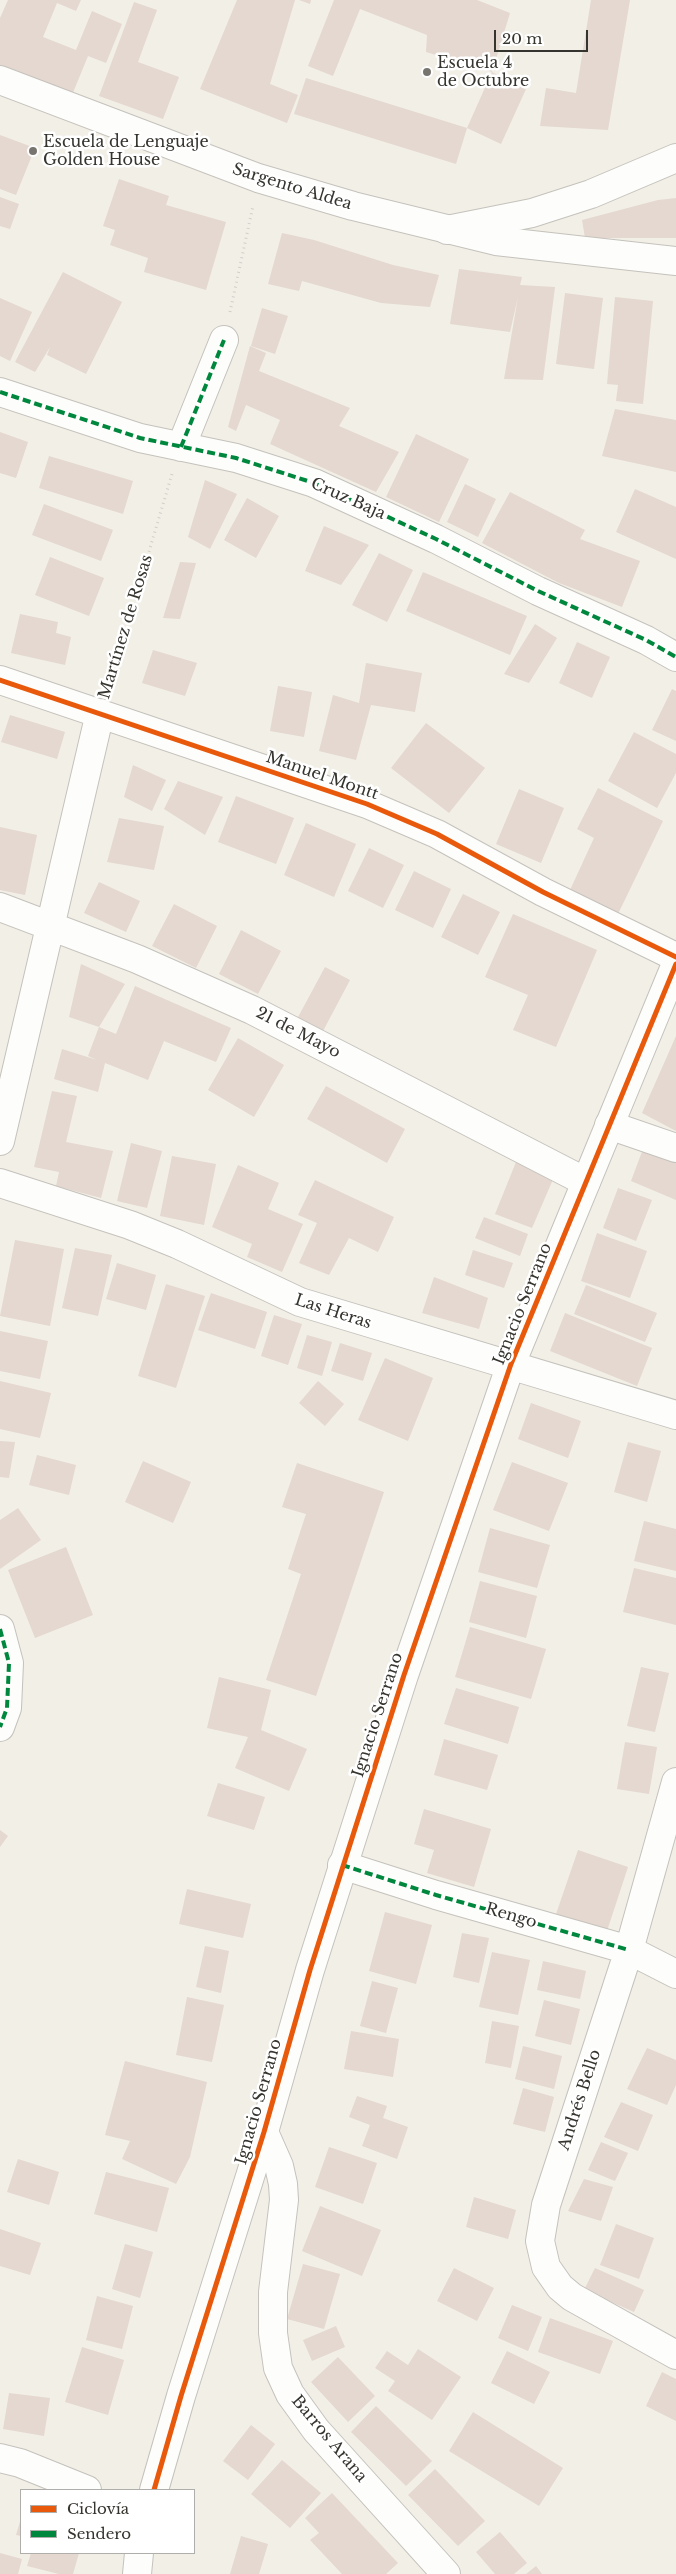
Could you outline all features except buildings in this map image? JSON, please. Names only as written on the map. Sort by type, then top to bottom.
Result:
[{"type":"street","name":"Sargento Aldea","points":[[0,80],[258,178],[446,230],[496,242],[676,261]]},
{"type":"street","name":"Sargento Aldea","points":[[446,230],[532,213],[591,194],[676,158]]},
{"type":"street","points":[[181,447],[224,340]]},
{"type":"street","name":"Cruz Baja","points":[[0,392],[140,438],[236,458],[314,483],[436,538],[538,591],[646,640],[676,657]]},
{"type":"street","name":"Manuel Montt","points":[[0,680],[367,804],[437,834],[543,892],[676,957]]},
{"type":"street","name":"Martínez de Rosas","points":[[0,1141],[100,713]]},
{"type":"street","name":"21 de Mayo","points":[[0,907],[50,924],[137,959],[252,1010],[586,1182]]},
{"type":"street","name":"Ignacio Serrano","points":[[154,2489],[181,2396],[264,2132],[342,1865],[404,1675],[511,1364],[676,964]]},
{"type":"street","points":[[608,1125],[676,1148]]},
{"type":"street","name":"Las Heras","points":[[0,1183],[130,1225],[177,1244],[300,1302],[676,1415]]},
{"type":"street","points":[[0,1630],[9,1663],[7,1708],[0,1727]]},
{"type":"street","name":"Andrés Bello","points":[[676,1782],[629,1950],[546,2205],[540,2241],[546,2267],[560,2287],[572,2297],[676,2355]]},
{"type":"street","name":"Rengo","points":[[342,1865],[436,1895],[629,1950],[676,1974]]},
{"type":"street","name":"Barros Arana","points":[[264,2132],[276,2157],[283,2184],[284,2200],[273,2292],[273,2333],[278,2368],[290,2394],[316,2430],[446,2574]]},
{"type":"street","points":[[0,2458],[20,2463],[85,2489]]},
{"type":"street","points":[[137,2574],[139,2554]]},
{"type":"path","points":[[224,340],[258,178]]},
{"type":"marked path","points":[[181,447],[224,340]]},
{"type":"marked path","points":[[0,392],[140,438],[236,458],[314,483],[436,539],[538,591],[646,640],[676,657]]},
{"type":"marked path","points":[[0,1629],[9,1663],[7,1708],[0,1727]]},
{"type":"marked path","points":[[342,1865],[436,1895],[629,1950]]},
{"type":"cycle path","points":[[0,680],[367,804],[437,834],[543,892],[676,957]]},
{"type":"cycle path","points":[[154,2489],[181,2396],[264,2132],[310,1970],[404,1675],[511,1364],[676,964]]},
{"type":"place","name":"Escuela 4 de Octubre","points":[[427,72]]},
{"type":"place","name":"Escuela de Lenguaje Golden House","points":[[33,151]]}]
